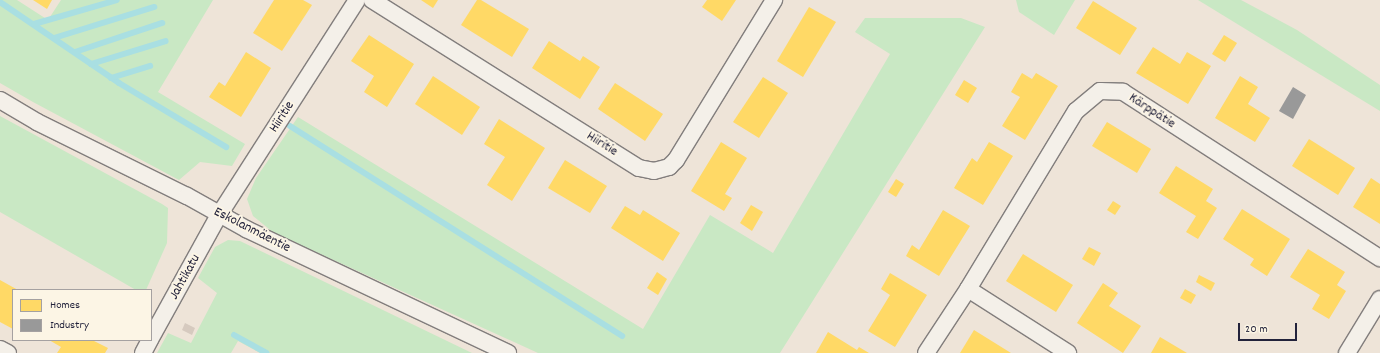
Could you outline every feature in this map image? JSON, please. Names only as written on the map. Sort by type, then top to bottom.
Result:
[{"type":"street","name":"Hiiritie","points":[[219,215],[357,0]]},
{"type":"street","name":"Hiiritie","points":[[372,0],[639,168],[654,171],[668,167],[676,160],[774,0]]},
{"type":"street","name":"Kärppätie","points":[[926,353],[968,288],[1076,111],[1100,91],[1123,92],[1380,258]]},
{"type":"street","name":"Eskolanmäentie","points":[[0,100],[37,122],[187,196],[219,215],[508,353]]},
{"type":"street","name":"Jahtikatu","points":[[152,337],[219,215]]},
{"type":"street","points":[[968,288],[1068,353]]},
{"type":"street","points":[[1347,353],[1380,299]]},
{"type":"street","name":"Jahtikatu","points":[[143,353],[150,341]]},
{"type":"street","points":[[0,349],[8,353]]},
{"type":"green space","points":[[0,0],[17,0],[48,20],[61,0],[213,0],[158,92],[245,144],[232,166],[200,162],[179,180],[0,83]]},
{"type":"green space","points":[[1016,0],[1075,0],[1054,35],[1019,12]]},
{"type":"green space","points":[[1198,0],[1241,0],[1297,30],[1380,85],[1380,111]]},
{"type":"green space","points":[[865,18],[961,18],[985,27],[780,353],[538,353],[274,233],[253,216],[247,199],[256,178],[298,117],[643,329],[710,215],[773,253],[890,54],[855,32]]},
{"type":"green space","points":[[0,116],[168,208],[167,243],[146,289],[134,289],[0,212]]},
{"type":"green space","points":[[228,240],[240,241],[472,353],[260,353],[238,341],[231,353],[157,353],[168,333],[191,343],[217,293],[198,278],[215,247]]},
{"type":"building: Homes","points":[[33,0],[52,0],[47,9]]},
{"type":"building: Homes","points":[[274,0],[303,0],[312,5],[282,51],[253,33]]},
{"type":"building: Homes","points":[[421,0],[438,0],[433,8]]},
{"type":"building: Homes","points":[[477,0],[481,0],[529,29],[512,57],[461,25]]},
{"type":"building: Homes","points":[[707,0],[736,0],[722,21],[702,7]]},
{"type":"building: Homes","points":[[1093,1],[1137,28],[1120,55],[1076,28]]},
{"type":"building: Homes","points":[[809,7],[836,22],[803,77],[777,61]]},
{"type":"building: Homes","points":[[369,35],[414,64],[387,107],[364,92],[374,76],[351,61]]},
{"type":"building: Homes","points":[[1224,35],[1237,43],[1225,62],[1212,54]]},
{"type":"building: Homes","points":[[549,41],[580,61],[583,56],[600,67],[580,99],[532,68]]},
{"type":"building: Homes","points":[[1153,47],[1180,64],[1187,52],[1211,66],[1188,104],[1136,73]]},
{"type":"building: Homes","points":[[246,52],[271,68],[241,117],[209,97],[219,82],[225,86]]},
{"type":"building: Homes","points":[[1022,73],[1032,79],[1036,73],[1058,86],[1025,140],[1002,126],[1020,97],[1011,92]]},
{"type":"building: Homes","points":[[433,76],[480,107],[462,135],[415,104]]},
{"type":"building: Homes","points":[[1240,76],[1258,87],[1248,104],[1270,118],[1255,142],[1215,118]]},
{"type":"building: Homes","points":[[763,77],[788,93],[759,138],[733,122]]},
{"type":"building: Homes","points":[[964,80],[977,88],[968,103],[955,95]]},
{"type":"building: Homes","points":[[615,83],[663,114],[645,141],[598,109]]},
{"type":"building: Homes","points":[[499,119],[545,148],[512,201],[487,185],[505,157],[484,144]]},
{"type":"building: Homes","points":[[1107,122],[1151,149],[1137,173],[1092,146]]},
{"type":"building: Homes","points":[[1309,139],[1355,168],[1338,195],[1292,166]]},
{"type":"building: Homes","points":[[721,142],[747,158],[725,194],[732,198],[724,211],[691,191]]},
{"type":"building: Homes","points":[[989,142],[1013,156],[983,205],[954,188],[972,158],[977,162]]},
{"type":"building: Homes","points":[[565,160],[607,186],[590,213],[548,188]]},
{"type":"building: Homes","points":[[1176,166],[1213,189],[1206,201],[1217,208],[1198,239],[1186,232],[1196,216],[1159,193]]},
{"type":"building: Homes","points":[[1371,178],[1380,184],[1380,224],[1353,207]]},
{"type":"building: Homes","points":[[896,179],[904,184],[896,197],[888,192]]},
{"type":"building: Homes","points":[[1113,201],[1121,206],[1115,215],[1107,210]]},
{"type":"building: Homes","points":[[751,205],[763,212],[752,231],[740,223]]},
{"type":"building: Homes","points":[[625,206],[640,215],[643,210],[680,233],[663,261],[611,228]]},
{"type":"building: Homes","points":[[1242,209],[1290,239],[1267,276],[1250,265],[1254,259],[1223,239]]},
{"type":"building: Homes","points":[[943,210],[970,226],[939,276],[906,256],[912,245],[919,250]]},
{"type":"building: Homes","points":[[1089,247],[1101,253],[1094,266],[1082,259]]},
{"type":"building: Homes","points":[[1308,249],[1345,272],[1337,285],[1346,291],[1329,319],[1312,309],[1320,295],[1290,277]]},
{"type":"building: Homes","points":[[1023,254],[1073,285],[1056,312],[1006,281]]},
{"type":"building: Homes","points":[[657,272],[667,279],[658,295],[647,288]]},
{"type":"building: Homes","points":[[890,273],[927,295],[895,347],[868,331],[890,295],[881,289]]},
{"type":"building: Homes","points":[[1199,275],[1215,283],[1211,291],[1196,282]]},
{"type":"building: Homes","points":[[0,280],[16,289],[12,289],[12,328],[0,322]]},
{"type":"building: Homes","points":[[1103,283],[1118,293],[1109,306],[1141,326],[1123,353],[1077,323]]},
{"type":"building: Homes","points":[[1185,289],[1196,295],[1191,304],[1180,298]]},
{"type":"building: Homes","points":[[974,330],[1011,353],[960,353]]},
{"type":"building: Homes","points":[[828,332],[857,350],[859,347],[869,353],[816,353]]},
{"type":"building: Homes","points":[[1160,337],[1187,353],[1151,353]]},
{"type":"building: Homes","points":[[51,341],[94,341],[108,348],[105,353],[57,353],[61,347]]},
{"type":"building: Industry","points":[[1293,87],[1306,95],[1293,119],[1279,111]]},
{"type":"building: Other","points":[[185,323],[195,328],[192,335],[182,330]]},
{"type":"waterway","points":[[34,24],[117,0]]},
{"type":"waterway","points":[[0,2],[119,83],[226,147]]},
{"type":"waterway","points":[[54,38],[154,7]]},
{"type":"waterway","points":[[75,52],[162,23]]},
{"type":"waterway","points":[[91,64],[166,41]]},
{"type":"waterway","points":[[111,78],[150,66]]},
{"type":"waterway","points":[[290,126],[622,336]]},
{"type":"waterway","points":[[234,335],[266,353]]}]
